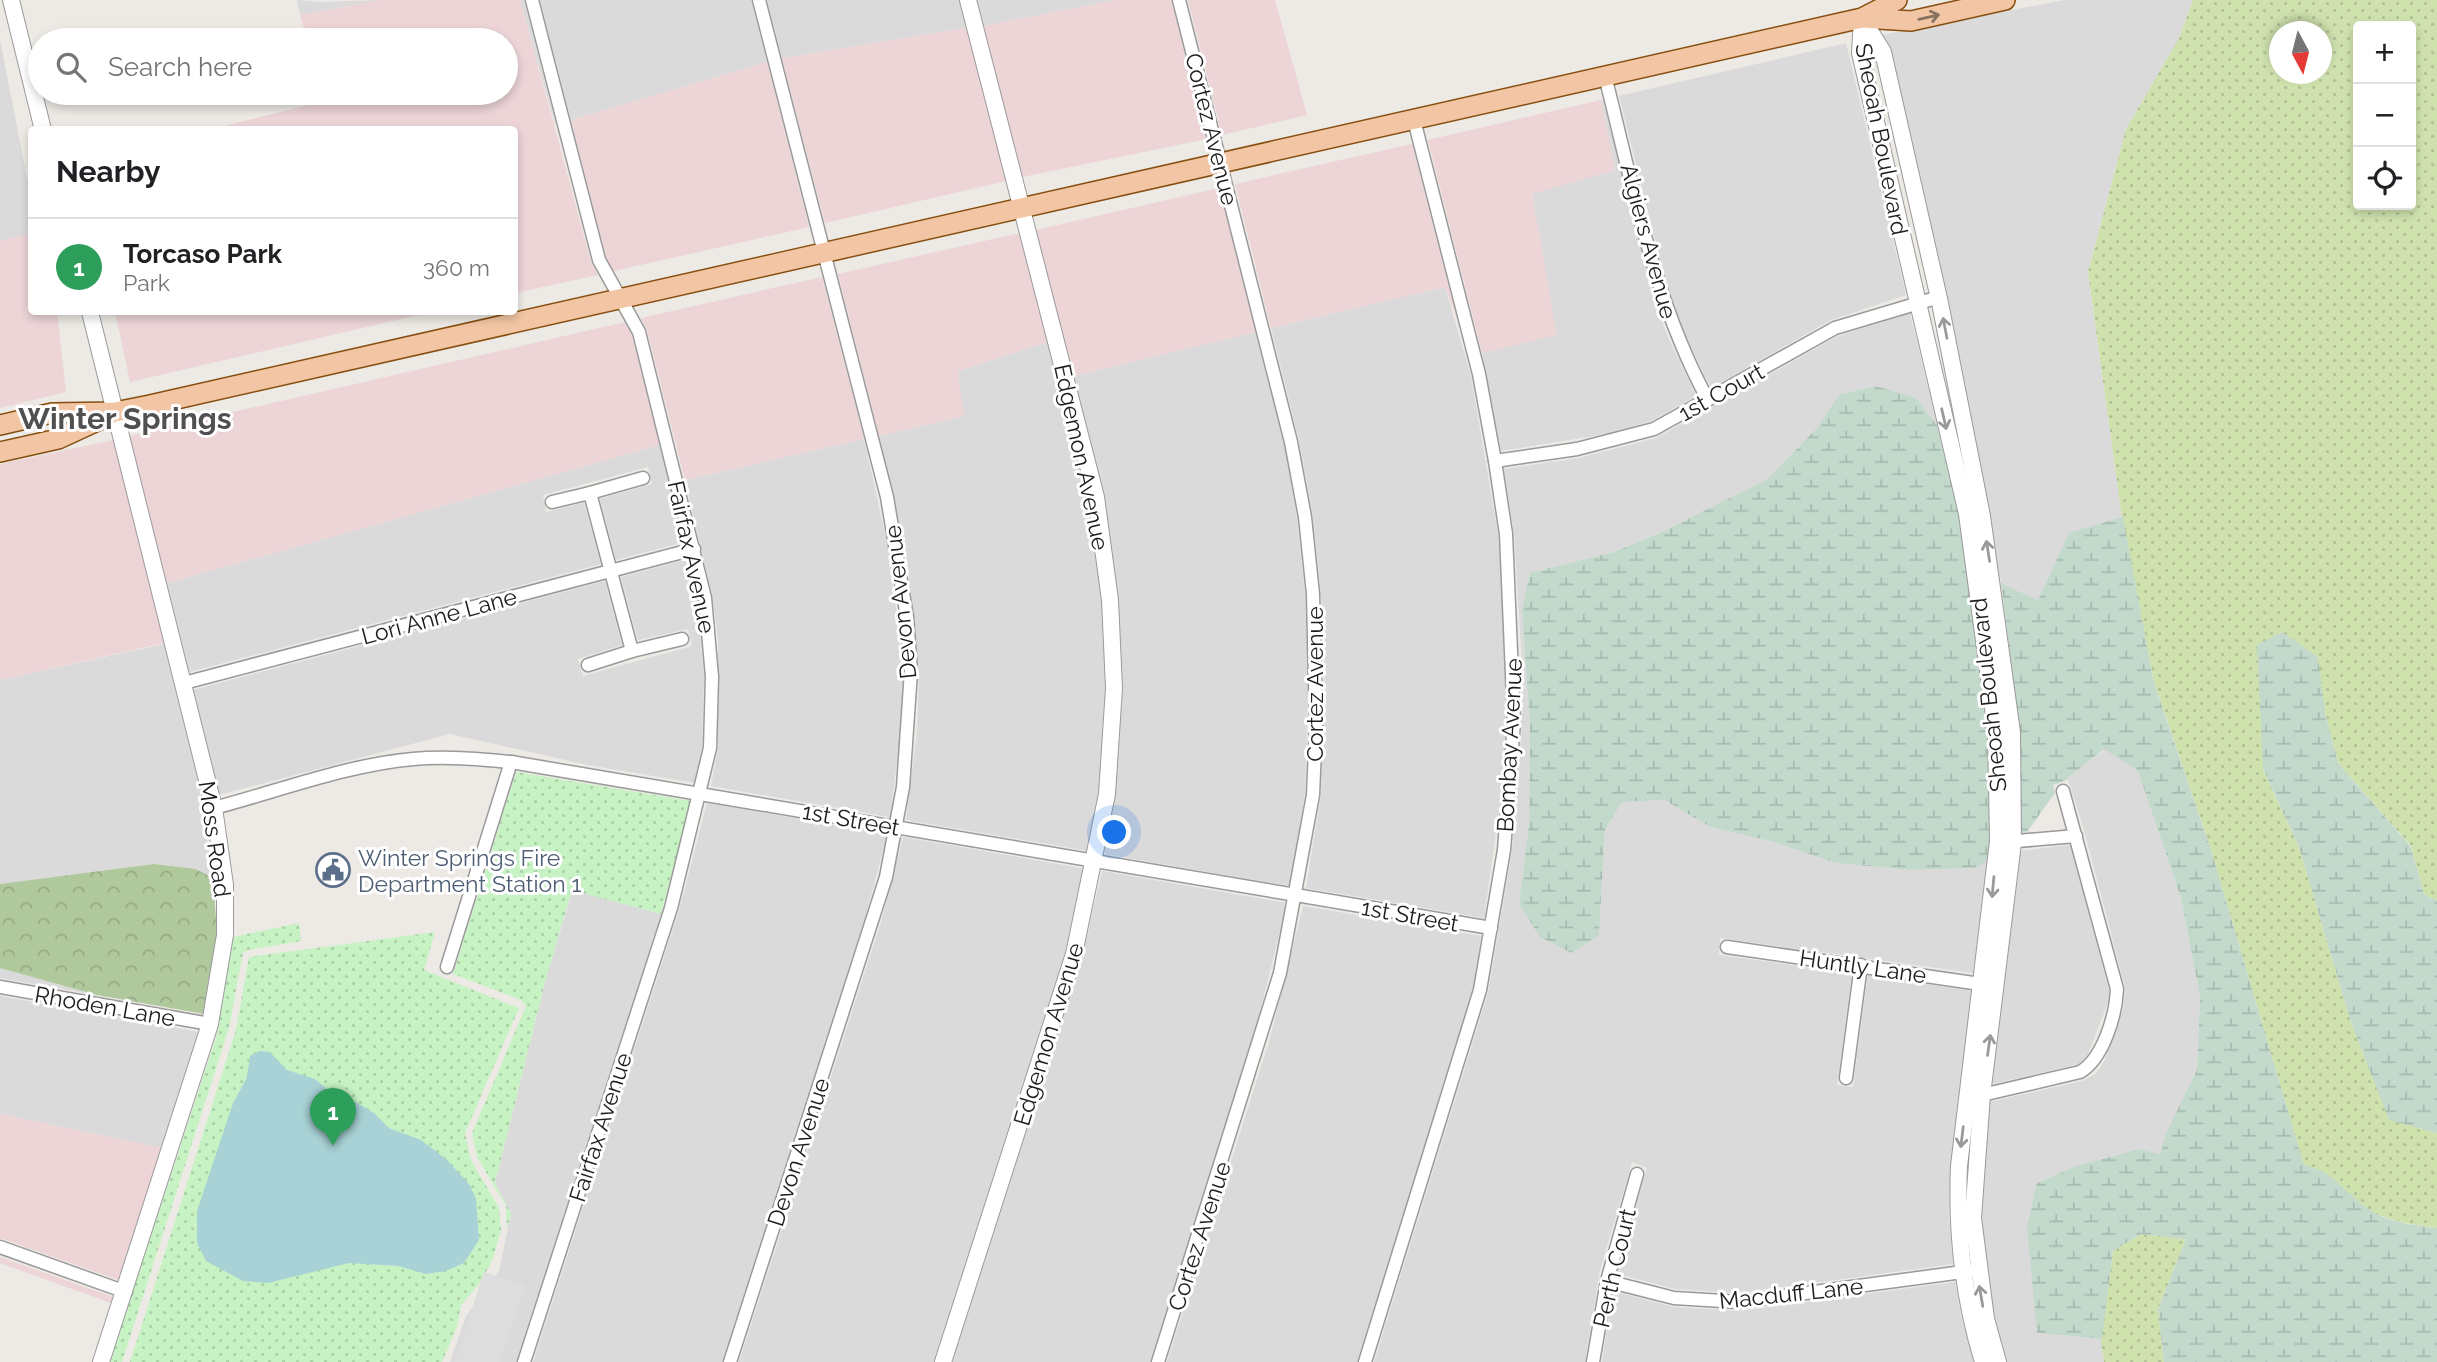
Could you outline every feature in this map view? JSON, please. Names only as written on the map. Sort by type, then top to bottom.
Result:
[{"type":"main road","points":[[0,425],[52,413],[115,412],[621,299],[1861,18],[1897,0]]},
{"type":"main road","points":[[1861,18],[1911,21],[2005,0]]},
{"type":"main road","points":[[0,452],[58,439],[115,412]]},
{"type":"street","name":"Fairfax Avenue","points":[[524,1362],[671,908],[702,793],[710,748],[712,677],[705,597],[639,332],[599,260],[532,0]]},
{"type":"street","name":"Devon Avenue","points":[[730,1362],[873,919],[897,827],[909,731],[911,671],[907,617],[887,498],[759,0]]},
{"type":"street","name":"Edgemon Avenue","points":[[943,1362],[1074,954],[1096,861],[1107,794],[1114,688],[1110,600],[1096,497],[968,0]]},
{"type":"street","name":"Cortez Avenue","points":[[1158,1362],[1280,973],[1297,896],[1313,795],[1317,725],[1313,594],[1305,517],[1292,442],[1179,0]]},
{"type":"street","points":[[8,8],[28,76]]},
{"type":"street","name":"Sheoah Boulevard","points":[[1861,18],[1883,51],[1939,297],[1982,516],[2012,732],[1998,986],[1982,1095],[1969,1271],[1970,1318],[1983,1362]]},
{"type":"street","name":"Sheoah Boulevard","points":[[1861,18],[1860,53],[1970,540],[1997,730],[2005,842],[1980,983],[1959,1167],[1957,1216],[1969,1271],[1998,1362]]},
{"type":"street","name":"Algiers Avenue","points":[[1605,76],[1660,291],[1674,331],[1708,400]]},
{"type":"street","points":[[37,105],[43,126]]},
{"type":"street","name":"Bombay Avenue","points":[[1365,1362],[1462,1058],[1480,990],[1504,850],[1514,722],[1509,576],[1494,461],[1479,374],[1414,120]]},
{"type":"street","name":"1st Court","points":[[1494,461],[1614,442],[1654,429],[1835,328],[1939,297]]},
{"type":"street","name":"Moss Road","points":[[91,315],[214,808],[225,885],[225,935],[210,1024],[126,1292],[101,1362]]},
{"type":"street","points":[[552,502],[643,478]]},
{"type":"street","points":[[590,493],[632,651]]},
{"type":"street","name":"Lori Anne Lane","points":[[184,683],[694,549]]},
{"type":"street","points":[[588,665],[682,639]]},
{"type":"street","name":"1st Street","points":[[214,808],[371,766],[412,759],[451,757],[511,762],[1491,928]]},
{"type":"street","points":[[447,967],[511,762]]},
{"type":"street","points":[[1982,1095],[2080,1072],[2092,1066],[2117,1002],[2117,989],[2063,791]]},
{"type":"street","points":[[2005,842],[2076,836]]},
{"type":"street","name":"Huntly Lane","points":[[1727,947],[1998,986]]},
{"type":"street","points":[[1846,1078],[1861,965]]},
{"type":"street","name":"Rhoden Lane","points":[[0,987],[210,1024]]},
{"type":"street","name":"Perth Court","points":[[1593,1362],[1607,1281],[1637,1174]]},
{"type":"street","points":[[0,1247],[126,1292]]},
{"type":"street","name":"Macduff Lane","points":[[1607,1281],[1674,1298],[1739,1302],[1969,1271]]},
{"type":"shaded area","points":[[297,0],[321,2],[381,0],[300,15]]},
{"type":"shaded area","points":[[381,0],[520,0],[591,262],[598,275],[518,292],[518,126],[224,126],[309,105],[518,105],[518,28],[304,28],[300,15]]},
{"type":"shaded area","points":[[520,0],[524,0],[556,125],[555,125]]},
{"type":"shaded area","points":[[540,0],[751,0],[767,62],[571,120]]},
{"type":"shaded area","points":[[767,0],[960,0],[967,28],[782,58]]},
{"type":"shaded area","points":[[976,0],[1117,0],[983,26]]},
{"type":"shaded area","points":[[1117,0],[1171,0],[1207,139],[1022,177],[983,26]]},
{"type":"shaded area","points":[[1188,0],[1275,0],[1307,115],[1222,135]]},
{"type":"shaded area","points":[[2064,0],[2193,0],[2178,40],[2126,129],[2088,272],[2122,518],[2069,534],[2038,600],[2001,583],[1945,287],[1891,50],[1882,35]]},
{"type":"shaded area","points":[[967,28],[1006,181],[825,223],[782,58]]},
{"type":"shaded area","points":[[0,40],[28,183],[28,234],[0,241]]},
{"type":"shaded area","points":[[1846,43],[1906,295],[1831,320],[1711,388],[1681,327],[1667,288],[1619,96]]},
{"type":"shaded area","points":[[767,62],[809,227],[614,271],[606,257],[571,120]]},
{"type":"shaded area","points":[[1601,100],[1652,294],[1667,335],[1696,396],[1651,421],[1612,433],[1501,451],[1482,353],[1556,335],[1532,193],[1615,170]]},
{"type":"shaded area","points":[[1601,100],[1615,170],[1532,194],[1557,335],[1482,353],[1428,140]]},
{"type":"shaded area","points":[[1412,144],[1457,319],[1445,287],[1271,328],[1235,184]]},
{"type":"shaded area","points":[[1219,188],[1256,332],[1073,376],[1036,230]]},
{"type":"shaded area","points":[[1020,233],[1048,342],[958,371],[964,416],[879,436],[838,274]]},
{"type":"shaded area","points":[[28,234],[28,315],[57,315],[66,392],[0,408],[0,241]]},
{"type":"shaded area","points":[[822,277],[864,439],[685,480],[647,330],[641,318]]},
{"type":"shaded area","points":[[1445,287],[1471,376],[1498,535],[1503,605],[1506,721],[1503,782],[1484,918],[1306,888],[1321,796],[1325,655],[1313,516],[1299,440],[1271,328]]},
{"type":"shaded area","points":[[1910,313],[1937,425],[1916,398],[1876,386],[1840,394],[1815,430],[1769,479],[1660,533],[1614,552],[1530,573],[1522,610],[1530,728],[1529,823],[1519,904],[1540,937],[1571,953],[1599,936],[1605,830],[1622,802],[1664,800],[1710,827],[1770,841],[1836,863],[1910,870],[1975,868],[1988,860],[1973,973],[1720,938],[1719,955],[1852,973],[1837,1085],[1853,1087],[1868,975],[1971,991],[1951,1166],[1949,1216],[1953,1264],[1739,1293],[1675,1289],[1617,1274],[1647,1168],[1632,1162],[1600,1270],[1585,1362],[1374,1362],[1488,993],[1512,852],[1522,723],[1522,664],[1514,534],[1504,469],[1579,458],[1656,438],[1838,336]]},
{"type":"shaded area","points":[[116,315],[418,315],[130,382]]},
{"type":"shaded area","points":[[625,322],[632,336],[660,445],[167,583],[129,436]]},
{"type":"shaded area","points":[[1256,332],[1284,444],[1297,518],[1309,655],[1305,794],[1290,886],[1105,854],[1120,734],[1121,644],[1104,496],[1073,376]]},
{"type":"shaded area","points":[[1048,342],[1088,499],[1102,601],[1106,688],[1099,792],[1089,851],[906,820],[917,732],[919,671],[907,558],[879,436],[963,416],[958,371]]},
{"type":"shaded area","points":[[864,439],[891,561],[903,671],[901,730],[890,817],[711,786],[718,749],[718,639],[712,596],[685,480]]},
{"type":"shaded area","points":[[114,440],[164,643],[0,680],[0,464]]},
{"type":"shaded area","points":[[660,445],[684,542],[616,560],[600,499],[652,484],[648,467],[543,495],[546,512],[584,503],[601,564],[189,672],[167,583]]},
{"type":"shaded area","points":[[688,559],[697,599],[704,677],[702,747],[695,783],[588,765],[450,734],[219,795],[193,690],[605,581],[622,645],[578,659],[583,676],[692,646],[688,629],[638,640],[621,577]]},
{"type":"shaded area","points":[[152,591],[203,799],[201,800],[213,878],[196,869],[154,864],[0,884],[0,680],[164,644]]},
{"type":"shaded area","points":[[2105,749],[2138,770],[2181,898],[2200,996],[2197,1070],[2166,1133],[2160,1154],[2139,1149],[2076,1166],[2037,1183],[2037,1333],[2102,1339],[2104,1362],[2006,1362],[1993,1317],[1981,1218],[1989,1102],[2082,1081],[2095,1074],[2104,1062],[2124,1006],[2125,987],[2083,826],[2068,780],[2064,781]]},
{"type":"shaded area","points":[[707,803],[887,834],[866,915],[722,1362],[533,1362],[679,911]]},
{"type":"shaded area","points":[[903,837],[1086,869],[1067,951],[934,1362],[739,1362],[881,922]]},
{"type":"shaded area","points":[[2070,845],[2109,990],[2109,1000],[2086,1059],[2078,1064],[1992,1084],[2020,851]]},
{"type":"shaded area","points":[[1102,871],[1287,903],[1254,1036],[1150,1362],[951,1362],[1082,958]]},
{"type":"shaded area","points":[[573,889],[661,914],[516,1362],[450,1362],[466,1316],[499,1271],[511,1214],[495,1183],[546,978]]},
{"type":"shaded area","points":[[1303,906],[1481,936],[1473,988],[1454,1055],[1357,1362],[1167,1362],[1269,1042]]},
{"type":"shaded area","points":[[0,968],[97,995],[0,978]]},
{"type":"shaded area","points":[[0,996],[199,1032],[163,1148],[0,1114]]},
{"type":"shaded area","points":[[0,1114],[163,1148],[119,1280],[0,1238]]},
{"type":"shaded area","points":[[0,1257],[113,1297],[111,1303],[0,1263]]},
{"type":"shaded area","points":[[484,1272],[525,1285],[500,1362],[455,1362]]},
{"type":"shaded area","points":[[1955,1282],[1962,1320],[1975,1362],[1602,1362],[1613,1291],[1674,1307],[1739,1311]]},
{"type":"green space","points":[[2193,0],[2437,0],[2437,901],[2424,894],[2411,846],[2338,763],[2325,712],[2263,770],[2299,847],[2351,1022],[2389,1119],[2437,1133],[2437,1228],[2396,1221],[2372,1212],[2325,1174],[2304,1166],[2211,850],[2154,682],[2122,518],[2088,272],[2126,129],[2178,40]]},
{"type":"green space","points":[[1876,386],[1916,398],[1937,425],[1959,516],[1989,731],[1992,819],[1988,860],[1976,868],[1910,870],[1836,863],[1770,841],[1710,827],[1664,800],[1622,802],[1605,830],[1599,936],[1571,953],[1540,937],[1519,904],[1529,823],[1530,728],[1522,610],[1530,573],[1614,552],[1660,533],[1768,479],[1815,430],[1840,394]]},
{"type":"green space","points":[[2123,517],[2154,683],[2211,850],[2304,1165],[2332,1178],[2361,1203],[2385,1218],[2437,1228],[2437,1362],[2164,1362],[2158,1309],[2186,1239],[2141,1234],[2113,1251],[2102,1339],[2037,1333],[2027,1227],[2037,1183],[2076,1166],[2139,1149],[2160,1154],[2166,1133],[2197,1070],[2200,996],[2181,898],[2138,771],[2104,749],[2064,781],[2053,785],[2055,793],[2027,832],[2021,833],[2020,731],[2001,583],[2038,600],[2069,533]]},
{"type":"green space","points":[[2282,632],[2318,657],[2325,712],[2338,763],[2411,847],[2424,894],[2437,901],[2437,1133],[2389,1120],[2351,1022],[2299,847],[2263,769],[2257,645]]},
{"type":"green space","points":[[516,772],[691,801],[661,914],[572,890],[546,978],[495,1183],[511,1214],[507,1229],[506,1206],[477,1157],[472,1133],[526,1006],[521,1000],[453,974]]},
{"type":"green space","points":[[154,864],[196,869],[213,878],[217,934],[204,1014],[97,995],[0,968],[0,884]]},
{"type":"green space","points":[[299,923],[301,941],[243,953],[229,1028],[122,1362],[110,1362],[217,1034],[233,937]]},
{"type":"green space","points":[[435,932],[424,970],[519,1008],[465,1133],[471,1160],[499,1208],[501,1230],[493,1259],[480,1283],[461,1305],[457,1327],[442,1362],[130,1362],[236,1030],[249,957]]},
{"type":"green space","points":[[2141,1234],[2186,1239],[2158,1309],[2164,1362],[2104,1362],[2101,1342],[2113,1251]]},
{"type":"water","points":[[260,1051],[270,1052],[287,1070],[315,1079],[335,1096],[352,1100],[374,1113],[389,1128],[421,1140],[447,1160],[469,1184],[476,1199],[479,1240],[464,1263],[446,1271],[426,1274],[398,1266],[349,1263],[268,1283],[243,1281],[206,1261],[197,1243],[197,1211],[232,1106],[247,1077],[250,1056]]},
{"type":"place","name":"Winter Springs Fire Department Station 1","points":[[333,870]]},
{"type":"place","name":"Torcaso Park","points":[[333,1146]]},
{"type":"district","name":"Winter Springs","points":[[125,418]]}]
